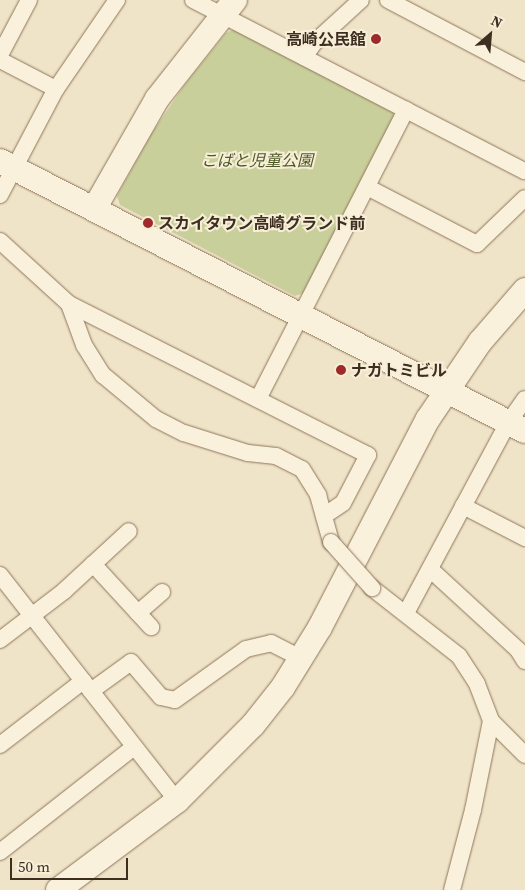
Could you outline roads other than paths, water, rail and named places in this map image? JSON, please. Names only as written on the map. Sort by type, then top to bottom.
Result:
[{"type":"street","points":[[0,55],[29,0]]},
{"type":"street","points":[[0,195],[7,164],[117,0]]},
{"type":"street","points":[[193,0],[229,8],[304,57],[525,171]]},
{"type":"street","points":[[304,57],[315,42],[361,0]]},
{"type":"street","points":[[388,0],[525,72]]},
{"type":"street","points":[[94,209],[157,99],[229,8]]},
{"type":"street","points":[[0,60],[56,89]]},
{"type":"street","points":[[258,399],[406,110]]},
{"type":"street","points":[[7,164],[517,427]]},
{"type":"street","points":[[367,187],[478,244],[525,198]]},
{"type":"street","points":[[0,241],[69,304],[368,455],[343,504],[324,516]]},
{"type":"street","points":[[58,890],[177,801],[253,725],[302,659],[446,390],[480,342],[525,290]]},
{"type":"street","points":[[69,304],[90,356],[111,383],[170,427],[248,452],[290,462],[302,469],[312,482],[331,542],[372,588],[459,656],[477,684],[491,721],[525,755]]},
{"type":"street","points":[[406,613],[463,506],[517,427],[525,399]]},
{"type":"street","points":[[463,506],[525,538]]},
{"type":"street","points":[[0,640],[32,616],[93,564],[129,530]]},
{"type":"street","points":[[93,564],[151,627]]},
{"type":"street","points":[[430,568],[523,653]]},
{"type":"street","points":[[0,575],[177,801]]},
{"type":"street","points":[[138,613],[162,592]]},
{"type":"street","points":[[0,746],[87,686],[130,662],[161,697],[175,700],[246,649],[272,643],[302,659]]},
{"type":"street","points":[[452,890],[474,810],[491,721]]},
{"type":"street","points":[[0,852],[134,747]]},
{"type":"place","name":"高崎公民館","points":[[376,39]]},
{"type":"place","name":"スカイタウン高崎グランド前","points":[[148,223]]},
{"type":"place","name":"ナガトミビル","points":[[341,370]]},
{"type":"park label","name":"こばと児童公園","points":[[257,160]]}]
